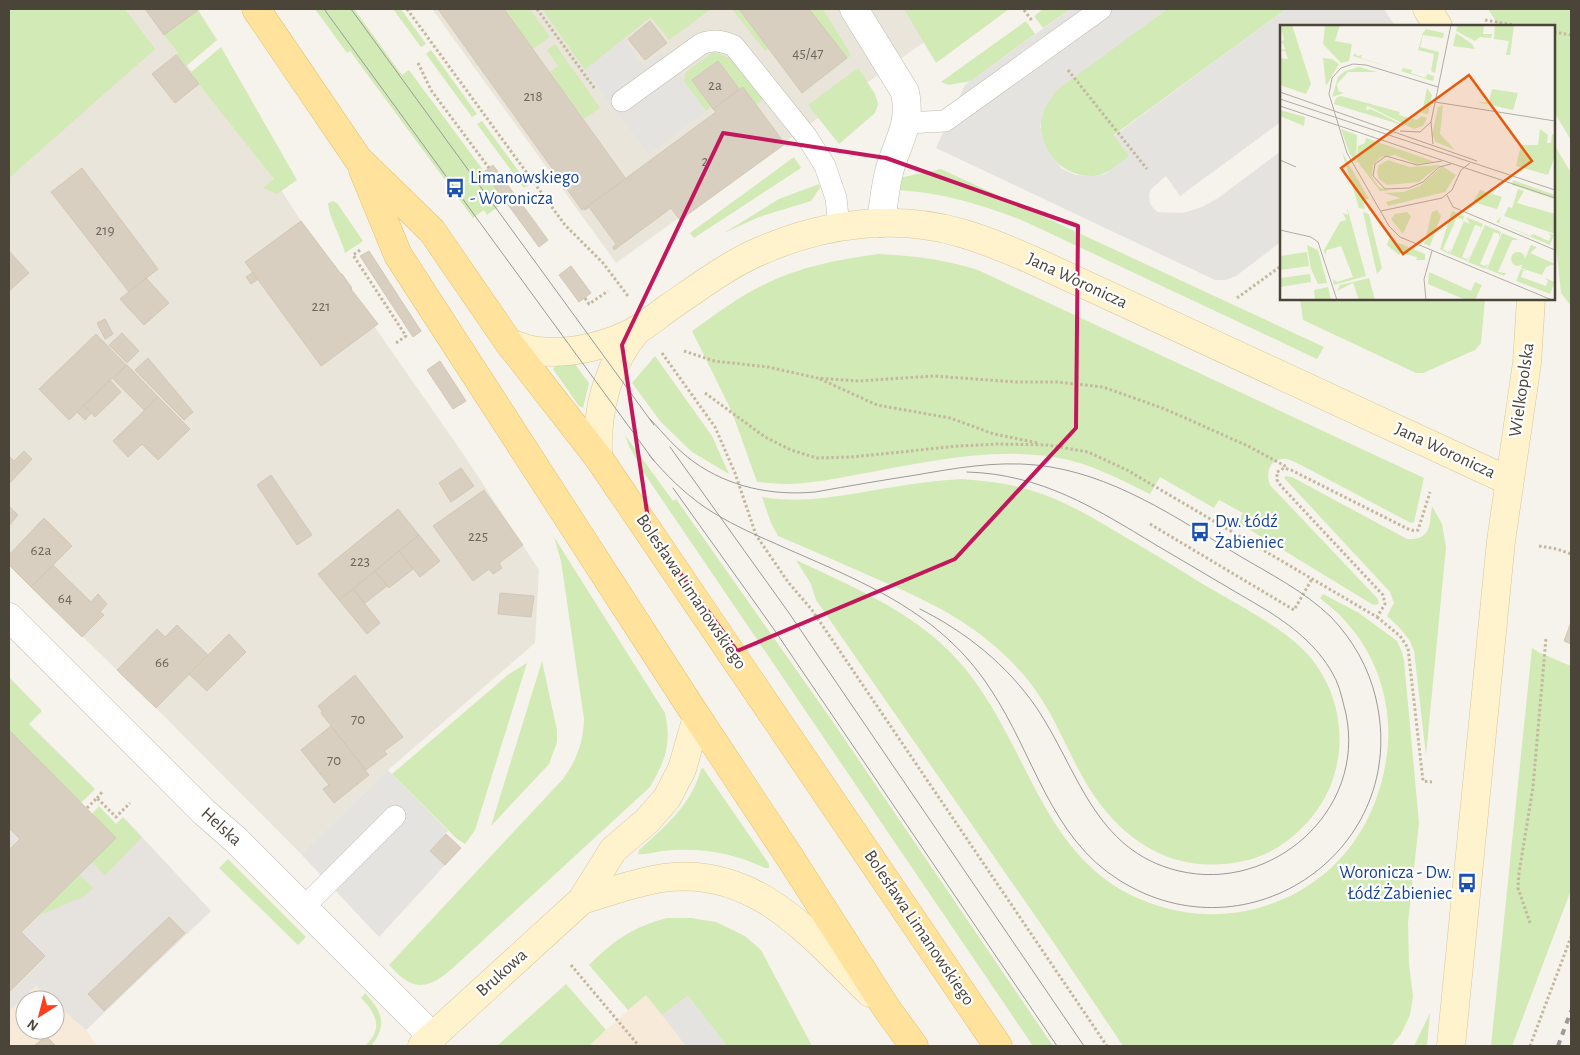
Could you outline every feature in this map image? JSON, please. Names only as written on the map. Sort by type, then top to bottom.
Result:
[{"type":"main road","name":"Bolesława Limanowskiego","points":[[256,9],[358,159],[432,231],[509,343],[598,457],[998,1046]]},
{"type":"main road","name":"Bolesława Limanowskiego","points":[[358,159],[398,255],[887,1009],[914,1046]]},
{"type":"street","points":[[854,9],[906,92],[909,107],[907,123],[889,171],[881,223]]},
{"type":"street","points":[[1427,9],[1437,25]]},
{"type":"street","name":"Jana Woronicza","points":[[638,329],[742,260],[786,241],[810,233],[839,227],[881,223],[909,223],[937,227],[960,232],[998,245],[1032,260],[1509,482]]},
{"type":"street","name":"Wielkopolska","points":[[1451,1046],[1500,550],[1528,355],[1531,300]]},
{"type":"street","points":[[509,343],[538,351],[573,350],[596,346],[638,329]]},
{"type":"street","points":[[598,457],[600,411],[607,382],[618,357],[638,329]]},
{"type":"street","name":"Helska","points":[[9,618],[204,812],[236,840],[304,907],[428,1042]]},
{"type":"street","points":[[582,900],[613,850],[647,821],[667,798],[682,768],[697,717]]},
{"type":"street","points":[[582,900],[646,881],[665,878],[700,877],[734,884],[750,890],[776,907],[817,942],[887,1009]]},
{"type":"street","name":"Brukowa","points":[[428,1042],[582,900]]},
{"type":"lane","points":[[907,123],[945,121],[1101,9]]},
{"type":"lane","points":[[622,100],[710,40],[723,41],[734,46],[807,137],[825,166],[836,198],[839,227]]},
{"type":"lane","points":[[304,907],[395,816]]},
{"type":"path","points":[[407,9],[565,225],[612,273],[630,300]]},
{"type":"path","points":[[537,9],[610,110],[622,100]]},
{"type":"path","points":[[1024,10],[1147,169]]},
{"type":"path","points":[[1485,20],[1513,25]]},
{"type":"path","points":[[1555,32],[1571,35]]},
{"type":"path","points":[[418,63],[431,90],[489,168]]},
{"type":"path","points":[[365,254],[362,248],[353,255],[406,336],[396,343]]},
{"type":"path","points":[[1237,298],[1280,267]]},
{"type":"path","points":[[585,298],[589,304],[608,291]]},
{"type":"path","points":[[660,350],[715,427],[735,473],[756,535],[788,582],[812,610],[1107,1046]]},
{"type":"path","points":[[684,351],[714,361],[768,367],[817,378],[858,381],[934,376],[1016,382],[1057,382],[1103,387],[1166,409],[1248,446],[1291,470],[1408,529],[1418,530],[1430,492]]},
{"type":"path","points":[[817,378],[877,405],[950,418],[994,434],[1088,452],[1127,470],[1377,618],[1400,636],[1408,648],[1423,781],[1432,782]]},
{"type":"path","points":[[706,393],[765,437],[791,450],[817,458],[851,457],[959,446],[998,444],[1048,445]]},
{"type":"path","points":[[1291,470],[1281,469],[1277,472],[1277,480],[1382,595],[1385,604],[1377,618]]},
{"type":"path","points":[[1150,524],[1294,610],[1312,579]]},
{"type":"path","points":[[1539,546],[1571,554]]},
{"type":"path","points":[[1530,923],[1518,888],[1533,787],[1546,638]]},
{"type":"path","points":[[87,808],[103,791]]},
{"type":"path","points":[[97,798],[116,817],[130,803]]},
{"type":"path","points":[[1530,1046],[1571,937]]},
{"type":"path","points":[[571,965],[639,1046]]},
{"type":"highlighted area","points":[[723,133],[886,158],[1078,226],[1076,428],[955,559],[737,651],[650,532],[622,345]]},
{"type":"shaded area","points":[[9,9],[185,9],[190,16],[164,35],[274,179],[301,221],[466,458],[539,570],[535,643],[388,770],[301,854],[156,708],[9,565]]},
{"type":"shaded area","points":[[432,9],[970,9],[616,263]]},
{"type":"shaded area","points":[[1070,9],[1167,9],[1057,90],[1044,109],[1040,126],[1044,142],[1051,156],[1062,169],[1076,175],[1094,176],[1105,174],[1129,156],[1114,136],[1286,9],[1384,9],[1394,25],[1280,25],[1280,123],[1180,196],[1166,176],[1150,190],[1150,203],[1158,212],[1183,213],[1202,207],[1218,198],[1280,152],[1280,243],[1236,276],[1226,280],[1215,280],[936,148],[965,85]]},
{"type":"shaded area","points":[[623,39],[644,66],[662,52],[706,111],[649,154],[585,70]]},
{"type":"shaded area","points":[[9,732],[116,838],[142,837],[211,911],[86,1030],[65,1012],[65,990],[41,990],[36,986],[32,990],[15,990],[15,1005],[9,1011]]},
{"type":"shaded area","points":[[388,770],[448,831],[430,851],[445,865],[379,937],[301,854]]},
{"type":"shaded area","points":[[36,986],[41,990],[32,990]]},
{"type":"shaded area","points":[[645,995],[688,996],[727,1046],[589,1046]]},
{"type":"shaded area","points":[[688,996],[727,1046],[686,1046],[662,1015]]},
{"type":"shaded area","points":[[15,1005],[15,1040],[65,1040],[65,1012],[86,1030],[97,1046],[9,1046],[9,1011]]},
{"type":"green space","points":[[9,9],[125,9],[155,49],[9,178]]},
{"type":"green space","points":[[315,9],[354,9],[402,75],[409,70],[506,201],[487,215],[484,210],[473,218],[350,51],[347,53]]},
{"type":"green space","points":[[393,9],[401,9],[426,44],[421,47]]},
{"type":"green space","points":[[504,9],[530,9],[550,37],[533,49]]},
{"type":"green space","points":[[542,9],[711,9],[669,40],[651,17],[585,70]]},
{"type":"green space","points":[[732,9],[739,9],[769,48],[765,51]]},
{"type":"green space","points":[[809,9],[823,9],[851,55],[847,58]]},
{"type":"green space","points":[[904,9],[1009,9],[936,63]]},
{"type":"green space","points":[[1043,9],[1070,9],[1043,28],[1034,16]]},
{"type":"green space","points":[[1167,9],[1286,9],[1114,135],[1130,156],[1122,162],[1108,171],[1094,176],[1081,175],[1059,164],[1051,156],[1041,134],[1041,121],[1044,109],[1056,90]]},
{"type":"green space","points":[[1488,9],[1571,9],[1571,140],[1555,114],[1555,25],[1498,25]]},
{"type":"green space","points":[[198,10],[217,40],[185,67],[176,55],[178,53],[164,35]]},
{"type":"green space","points":[[1026,21],[1035,34],[971,81],[949,85],[941,82]]},
{"type":"green space","points":[[555,44],[600,108],[584,119],[550,72],[558,66],[547,50]]},
{"type":"green space","points":[[221,47],[297,180],[277,194],[263,188],[274,179],[190,73]]},
{"type":"green space","points":[[431,50],[477,114],[472,117],[426,54]]},
{"type":"green space","points":[[713,52],[729,58],[749,76],[766,97],[756,105],[743,87],[739,89],[718,61],[711,106],[706,111],[684,81],[686,72]]},
{"type":"green space","points":[[858,68],[875,94],[878,104],[875,113],[839,144],[808,105]]},
{"type":"green space","points":[[482,121],[529,185],[524,188],[477,124]]},
{"type":"green space","points":[[1555,146],[1571,173],[1571,306],[1561,293],[1555,238]]},
{"type":"green space","points":[[794,157],[801,168],[694,238],[690,233]]},
{"type":"green space","points":[[941,169],[1324,347],[1317,359],[1010,216],[948,197],[898,190],[899,178]]},
{"type":"green space","points":[[819,184],[820,188],[811,201],[759,217],[724,233],[779,199]]},
{"type":"green space","points":[[333,201],[337,203],[363,241],[345,253],[329,209],[328,203]]},
{"type":"green space","points":[[879,254],[929,259],[978,270],[1424,478],[1414,522],[1411,523],[1291,460],[1278,460],[1269,468],[1270,485],[1378,599],[1379,604],[1374,605],[1370,603],[1237,522],[1243,513],[1219,500],[1214,508],[1160,477],[1150,494],[1100,470],[1074,461],[1047,456],[999,454],[951,458],[807,483],[757,482],[732,412],[692,331],[745,295],[791,273],[849,258]]},
{"type":"green space","points":[[1300,300],[1485,300],[1481,343],[1475,350],[1423,373],[1416,373],[1303,320]]},
{"type":"green space","points":[[655,356],[712,436],[729,474],[692,452],[661,422],[632,383]]},
{"type":"green space","points":[[574,363],[589,383],[583,408],[579,406],[553,369],[556,366]]},
{"type":"green space","points":[[625,435],[673,501],[676,499],[833,722],[1053,1046],[1033,1046],[644,473]]},
{"type":"green space","points":[[1286,476],[1292,477],[1407,539],[1415,539],[1425,534],[1428,530],[1432,506],[1442,524],[1446,547],[1426,755],[1414,651],[1410,641],[1387,616],[1394,603],[1390,592],[1284,478]]},
{"type":"green space","points":[[961,479],[1022,488],[1043,494],[1079,510],[1274,626],[1288,636],[1310,657],[1328,686],[1334,702],[1338,719],[1339,753],[1336,770],[1324,799],[1297,832],[1286,842],[1261,856],[1223,864],[1199,864],[1177,860],[1156,852],[1119,826],[1103,808],[1082,776],[1052,717],[1033,686],[1000,651],[973,629],[930,603],[778,536],[771,523],[762,497],[786,500],[810,499]]},
{"type":"green space","points":[[554,537],[665,713],[668,734],[666,752],[660,769],[650,787],[454,967],[432,982],[420,985],[414,984],[402,978],[389,965],[563,779],[578,751],[584,719],[561,561]]},
{"type":"green space","points":[[796,560],[856,588],[895,610],[914,622],[948,650],[978,685],[1001,723],[1043,802],[1066,839],[1094,870],[1131,895],[1179,911],[1224,914],[1254,909],[1282,900],[1316,880],[1349,849],[1362,830],[1380,789],[1388,744],[1387,711],[1379,679],[1366,649],[1357,635],[1340,616],[1320,598],[1323,594],[1359,613],[1397,641],[1404,661],[1419,823],[1408,923],[1409,964],[1413,996],[1410,1015],[1401,1034],[1391,1046],[1123,1046],[1056,946],[816,600],[811,584]]},
{"type":"green space","points":[[1532,648],[1571,666],[1571,890],[1512,1046],[1491,1046]]},
{"type":"green space","points":[[542,661],[557,730],[557,742],[549,764],[491,826]]},
{"type":"green space","points":[[527,663],[475,830],[465,844],[456,838],[392,774],[509,674]]},
{"type":"green space","points":[[9,677],[42,711],[29,724],[95,789],[81,803],[9,730]]},
{"type":"green space","points":[[703,768],[769,864],[769,868],[743,859],[709,851],[673,850],[638,854],[639,850],[668,823],[684,804]]},
{"type":"green space","points":[[99,806],[116,824],[123,817],[142,837],[105,875],[92,862],[116,838],[92,814]]},
{"type":"green space","points":[[228,859],[306,937],[298,945],[219,868]]},
{"type":"green space","points":[[80,875],[93,888],[84,896],[38,916]]},
{"type":"green space","points":[[667,918],[691,918],[716,922],[745,936],[761,950],[812,1046],[727,1046],[688,996],[662,1015],[646,995],[628,1010],[589,965],[607,948],[634,930]]},
{"type":"green space","points":[[566,984],[606,1030],[589,1046],[497,1046]]},
{"type":"green space","points":[[365,993],[376,1006],[381,1018],[380,1031],[371,1046],[365,1046],[371,1040],[376,1027],[376,1021],[371,1009],[361,998]]},
{"type":"green space","points":[[1430,1013],[1427,1046],[1414,1046]]},
{"type":"building","points":[[145,9],[197,9],[198,10],[164,35]]},
{"type":"building","points":[[438,9],[504,9],[626,179],[582,210]]},
{"type":"building","points":[[739,9],[809,9],[847,58],[802,93]]},
{"type":"building","points":[[650,21],[667,43],[645,60],[628,39]]},
{"type":"building","points":[[176,55],[199,84],[175,103],[152,74]]},
{"type":"building","points":[[718,61],[739,89],[713,109],[692,80]]},
{"type":"building","points":[[743,87],[785,144],[680,220],[671,208],[614,250],[613,247],[616,244],[589,207],[584,209],[716,112],[713,109]]},
{"type":"building","points":[[493,165],[548,240],[539,247],[484,172]]},
{"type":"building","points":[[82,168],[158,269],[129,292],[51,192]]},
{"type":"building","points":[[301,221],[378,324],[321,366],[245,262]]},
{"type":"building","points":[[9,251],[29,273],[9,291]]},
{"type":"building","points":[[369,251],[421,331],[413,337],[360,256]]},
{"type":"building","points":[[571,266],[591,293],[579,302],[559,275]]},
{"type":"building","points":[[253,272],[257,280],[251,284],[246,277]]},
{"type":"building","points":[[146,278],[169,303],[144,325],[120,299]]},
{"type":"building","points":[[105,319],[113,334],[105,339],[97,323]]},
{"type":"building","points":[[122,333],[139,351],[127,363],[109,345]]},
{"type":"building","points":[[96,334],[126,365],[69,420],[39,389]]},
{"type":"building","points":[[148,358],[193,412],[184,420],[135,370]]},
{"type":"building","points":[[440,361],[466,401],[453,409],[427,370]]},
{"type":"building","points":[[127,365],[158,397],[144,410],[113,379]]},
{"type":"building","points":[[110,380],[121,392],[95,417],[84,405]]},
{"type":"building","points":[[158,397],[190,429],[158,460],[142,444],[128,457],[113,441]]},
{"type":"building","points":[[84,405],[91,413],[85,420],[77,412]]},
{"type":"building","points":[[24,451],[32,459],[9,484],[9,456],[14,461]]},
{"type":"building","points":[[461,468],[474,486],[451,502],[439,483]]},
{"type":"building","points":[[271,475],[312,535],[297,545],[257,485]]},
{"type":"building","points":[[484,490],[523,545],[499,563],[502,568],[493,574],[489,569],[473,581],[433,526]]},
{"type":"building","points":[[9,506],[18,515],[9,526]]},
{"type":"building","points":[[398,509],[419,535],[339,600],[318,574]]},
{"type":"building","points":[[44,518],[72,546],[31,587],[9,565],[9,555]]},
{"type":"building","points":[[419,535],[440,561],[420,577],[399,551]]},
{"type":"building","points":[[399,551],[413,569],[389,588],[375,571]]},
{"type":"building","points":[[53,565],[91,602],[98,594],[107,604],[100,612],[104,615],[82,637],[31,587]]},
{"type":"building","points":[[375,571],[387,586],[365,603],[353,589]]},
{"type":"building","points":[[353,589],[380,623],[367,634],[339,600]]},
{"type":"building","points":[[500,593],[534,596],[531,617],[498,614]]},
{"type":"building","points":[[1571,622],[1571,644],[1564,641]]},
{"type":"building","points":[[177,625],[208,655],[156,708],[117,670],[157,629],[165,637]]},
{"type":"building","points":[[229,634],[246,652],[207,691],[189,674]]},
{"type":"building","points":[[355,675],[403,737],[384,751],[387,754],[366,770],[321,713],[322,711],[318,706]]},
{"type":"building","points":[[331,726],[369,775],[334,803],[323,789],[329,785],[301,750]]},
{"type":"building","points":[[9,730],[116,838],[21,932],[45,956],[9,992],[9,850],[20,839],[9,828]]},
{"type":"building","points":[[446,834],[461,848],[445,865],[430,851]]},
{"type":"building","points":[[169,917],[185,933],[104,1011],[88,994]]},
{"type":"building","points":[[41,1040],[50,1040],[56,1046],[34,1046]]},
{"type":"tram line","points":[[324,9],[654,461]]},
{"type":"tram line","points":[[351,9],[654,425]]},
{"type":"tram line","points":[[649,455],[683,490],[714,513],[731,523],[839,572],[902,604],[947,638],[974,666],[986,682],[1006,715],[1045,793],[1076,841],[1095,862],[1119,880],[1169,902],[1219,907],[1267,898],[1309,876],[1344,844],[1369,802],[1380,753],[1376,699],[1364,665],[1346,635],[1331,617],[1298,591],[1191,526],[1142,499],[1091,477],[1064,470],[1021,464],[961,468],[815,492],[783,493],[767,491],[736,484],[707,471],[671,442],[650,419]]},
{"type":"tram line","points":[[670,447],[789,613],[1084,1046]]},
{"type":"tram line","points":[[920,609],[969,639],[1012,677],[1036,707],[1091,805],[1107,827],[1127,846],[1150,861],[1179,871],[1214,875],[1247,869],[1278,857],[1305,837],[1326,812],[1341,783],[1348,749],[1346,714],[1341,693],[1336,680],[1323,659],[1298,633],[1268,611],[1089,506],[1043,486],[1019,479],[994,474],[967,472]]},
{"type":"tram line","points":[[673,488],[773,628],[1057,1046]]},
{"type":"railway","points":[[1558,1046],[1571,1011]]},
{"type":"place","name":"Limanowskiego - Woronicza","points":[[455,188]]},
{"type":"place","name":"Dw. Łódź Żabieniec","points":[[1200,532]]},
{"type":"place","name":"Woronicza - Dw. Łódź Żabieniec","points":[[1467,883]]}]
